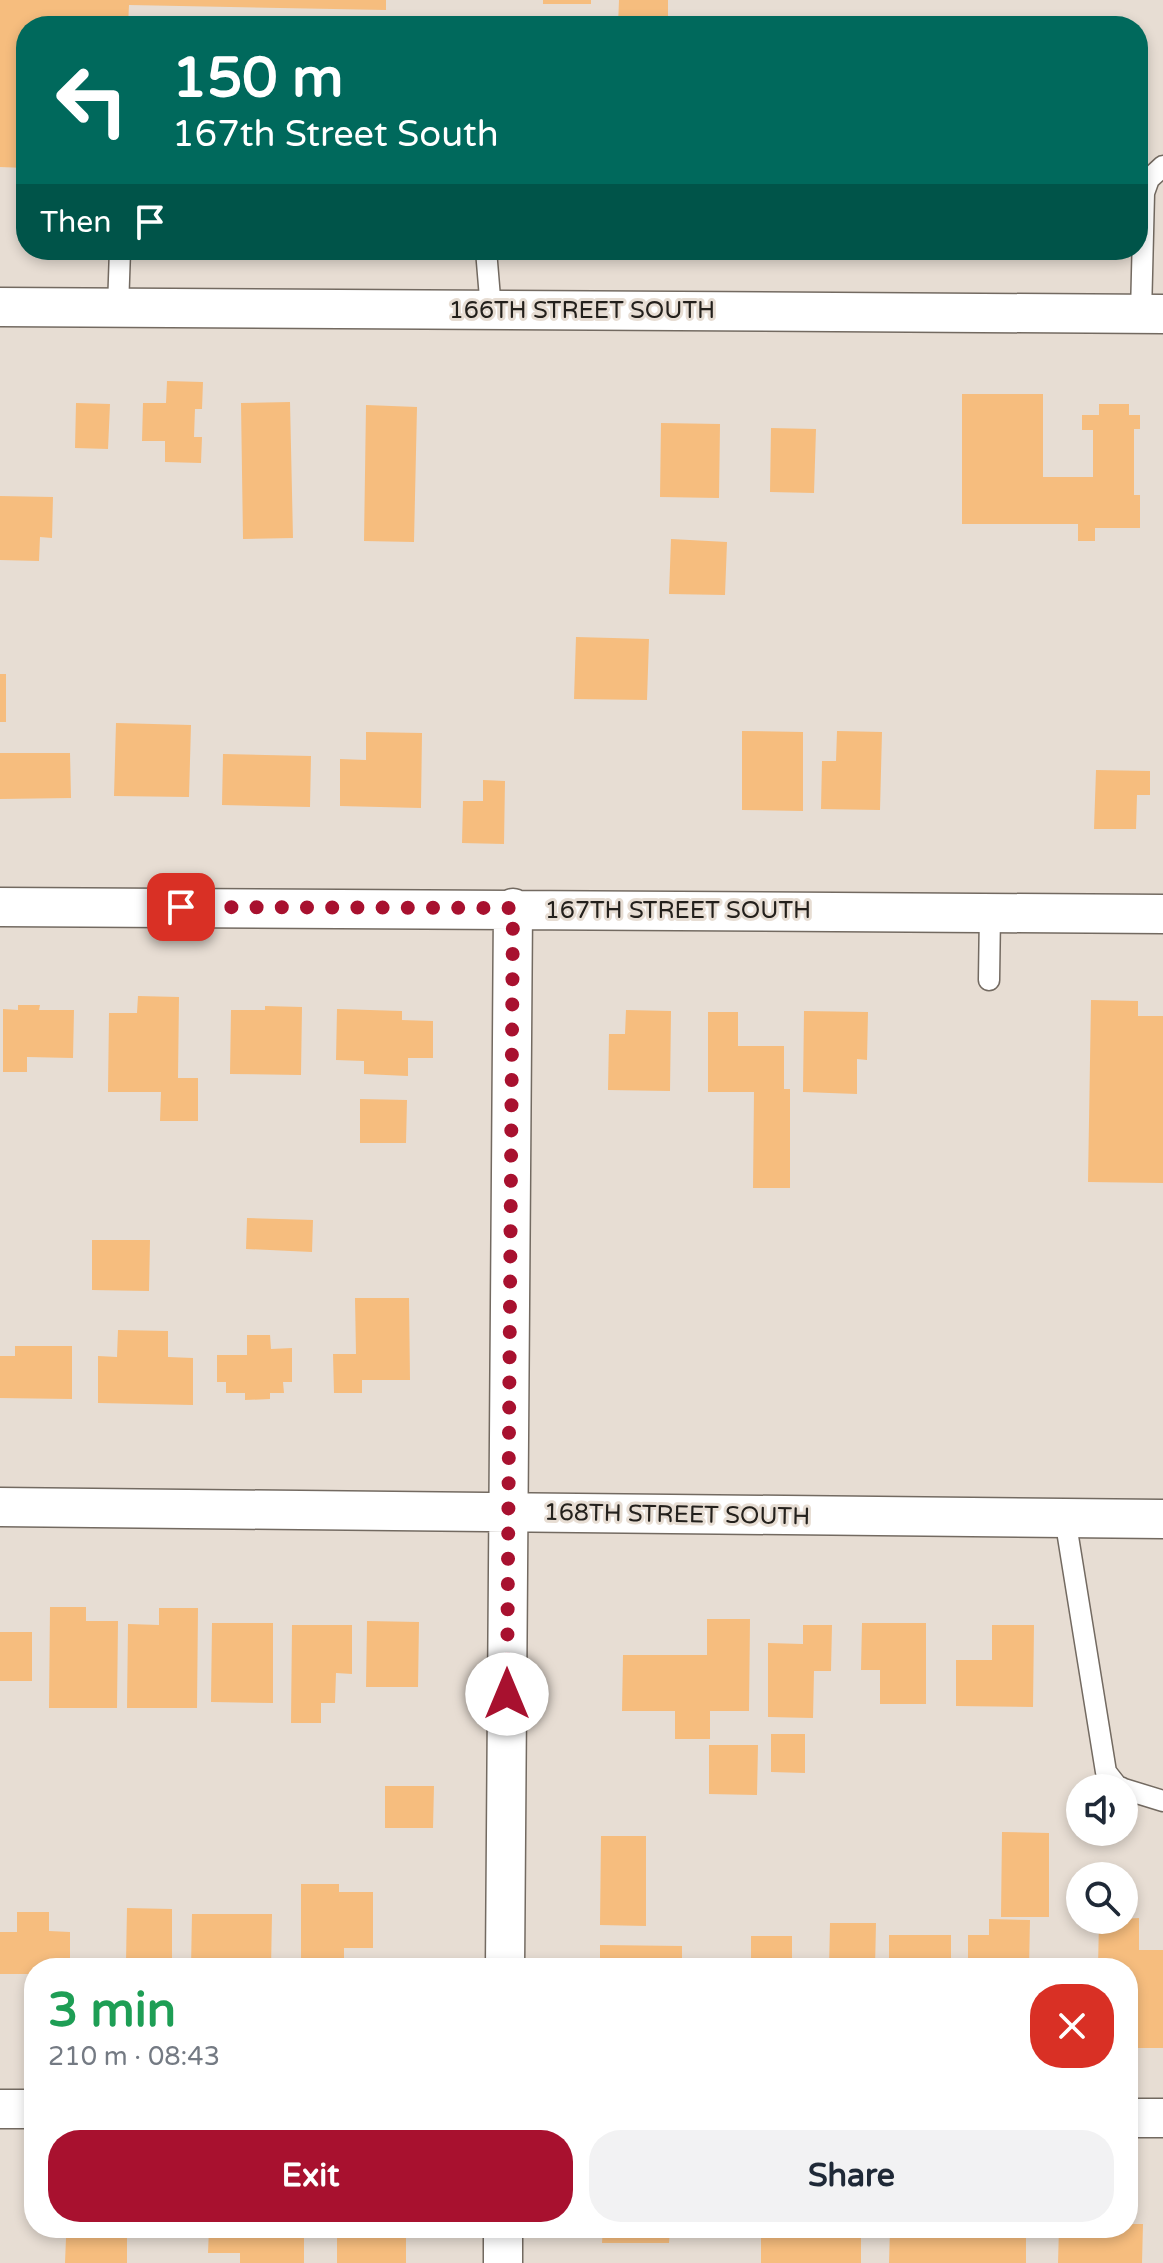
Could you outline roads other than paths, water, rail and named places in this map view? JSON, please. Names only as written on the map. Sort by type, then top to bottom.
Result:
[{"type":"street","name":"166TH STREET SOUTH","points":[[0,307],[1152,314]]},
{"type":"street","name":"167TH STREET SOUTH","points":[[0,907],[1163,914]]},
{"type":"street","points":[[505,1958],[513,908]]},
{"type":"street","name":"168TH STREET SOUTH","points":[[0,1507],[1163,1519]]},
{"type":"street","points":[[0,2109],[24,2109]]},
{"type":"street","points":[[1138,2118],[1163,2118]]},
{"type":"street","points":[[503,2238],[503,2263]]},
{"type":"lane","points":[[1148,182],[1163,166]]},
{"type":"lane","points":[[1148,254],[1152,314]]},
{"type":"lane","points":[[118,308],[120,260]]},
{"type":"lane","points":[[487,260],[491,310]]},
{"type":"lane","points":[[989,980],[990,912]]},
{"type":"lane","points":[[1065,1518],[1108,1774]]},
{"type":"lane","points":[[1138,1793],[1163,1801]]}]
